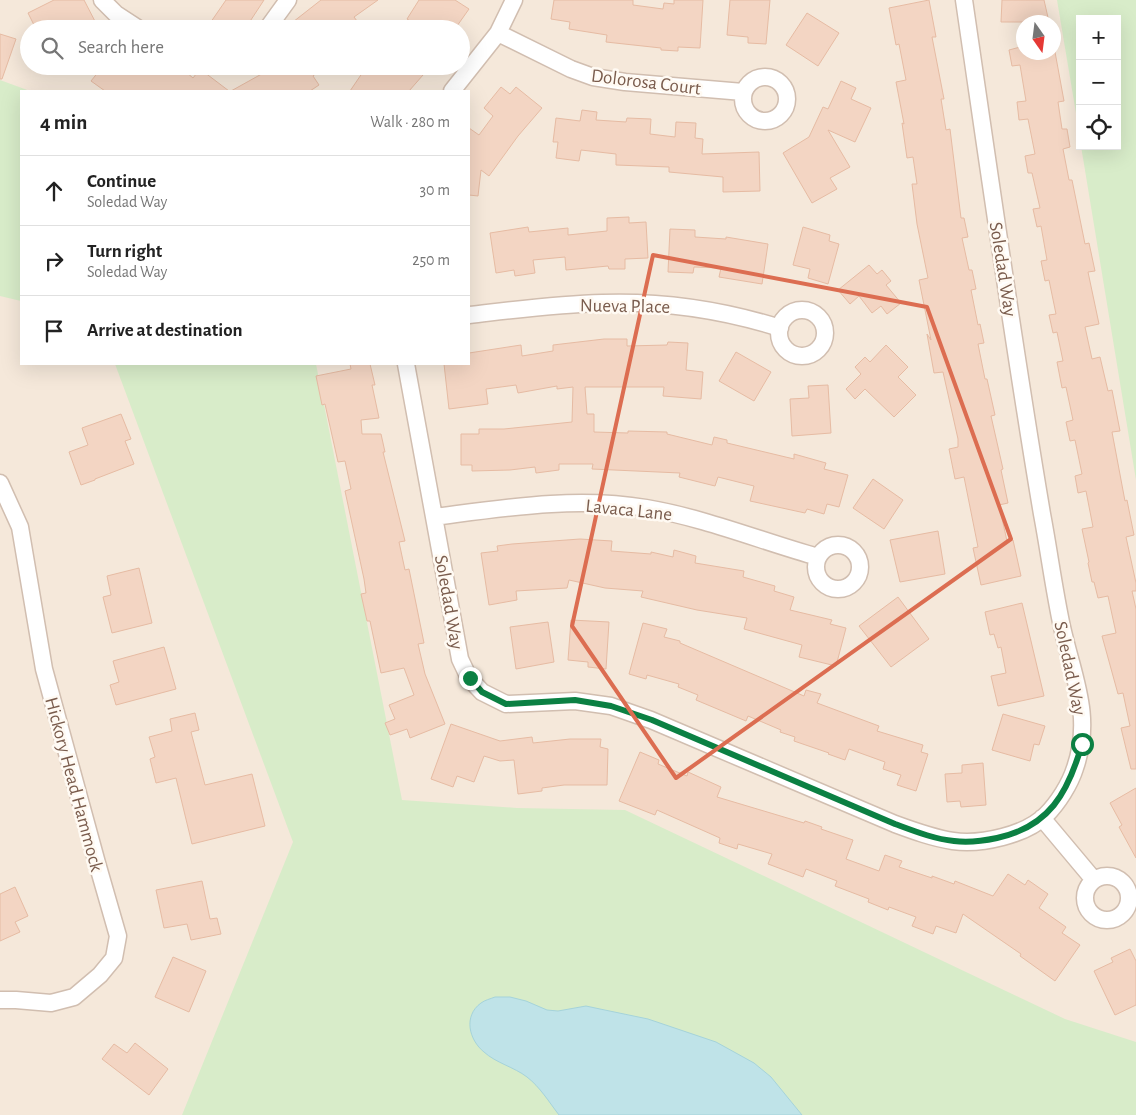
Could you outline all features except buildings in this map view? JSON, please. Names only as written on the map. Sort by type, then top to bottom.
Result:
[{"type":"street","points":[[102,0],[125,20]]},
{"type":"street","points":[[274,20],[288,0]]},
{"type":"street","points":[[470,68],[498,33],[514,0]]},
{"type":"street","name":"Soledad Way","points":[[406,365],[460,659],[470,678],[482,692],[506,704],[575,700],[611,706],[652,720],[886,820],[930,836],[954,841],[978,842],[1006,836],[1032,825],[1047,815],[1060,798],[1074,770],[1082,744],[1083,719],[1079,693],[1062,626],[1032,452],[964,0]]},
{"type":"street","name":"Dolorosa Court","points":[[498,33],[564,66],[592,77],[625,82],[743,92]]},
{"type":"street","points":[[453,90],[465,75]]},
{"type":"street","name":"Nueva Place","points":[[470,315],[562,305],[638,304],[681,306],[757,321],[780,328]]},
{"type":"street","name":"Hickory Head Hammock","points":[[0,483],[20,527],[44,669],[118,936],[114,958],[100,975],[74,997],[52,1003],[0,1000]]},
{"type":"street","name":"Lavaca Lane","points":[[434,516],[576,503],[610,504],[646,508],[685,516],[818,557]]},
{"type":"street","points":[[1042,818],[1094,880]]},
{"type":"highlighted area","points":[[653,255],[927,307],[1011,539],[676,778],[572,626]]},
{"type":"shaded area","points":[[0,0],[1136,0],[1136,1115],[0,1115]]},
{"type":"green space","points":[[1057,0],[1136,0],[1136,480],[1082,150],[1121,150],[1121,15],[1076,15],[1076,113]]},
{"type":"green space","points":[[0,80],[27,90],[20,90],[20,301],[0,296]]},
{"type":"green space","points":[[115,365],[316,365],[402,800],[517,808],[625,810],[1065,1019],[1136,1042],[1136,1115],[182,1115],[293,842]]},
{"type":"water","points":[[495,997],[510,997],[526,1001],[547,1010],[558,1011],[586,1006],[648,1019],[716,1042],[754,1063],[771,1077],[802,1115],[559,1115],[532,1081],[489,1056],[475,1041],[470,1028],[472,1014],[481,1003]]},
{"type":"route","points":[[470,678],[482,692],[506,704],[575,700],[611,706],[652,720],[895,824],[930,836],[954,841],[978,842],[1006,836],[1032,825],[1047,815],[1060,798],[1074,770],[1082,744]]}]
